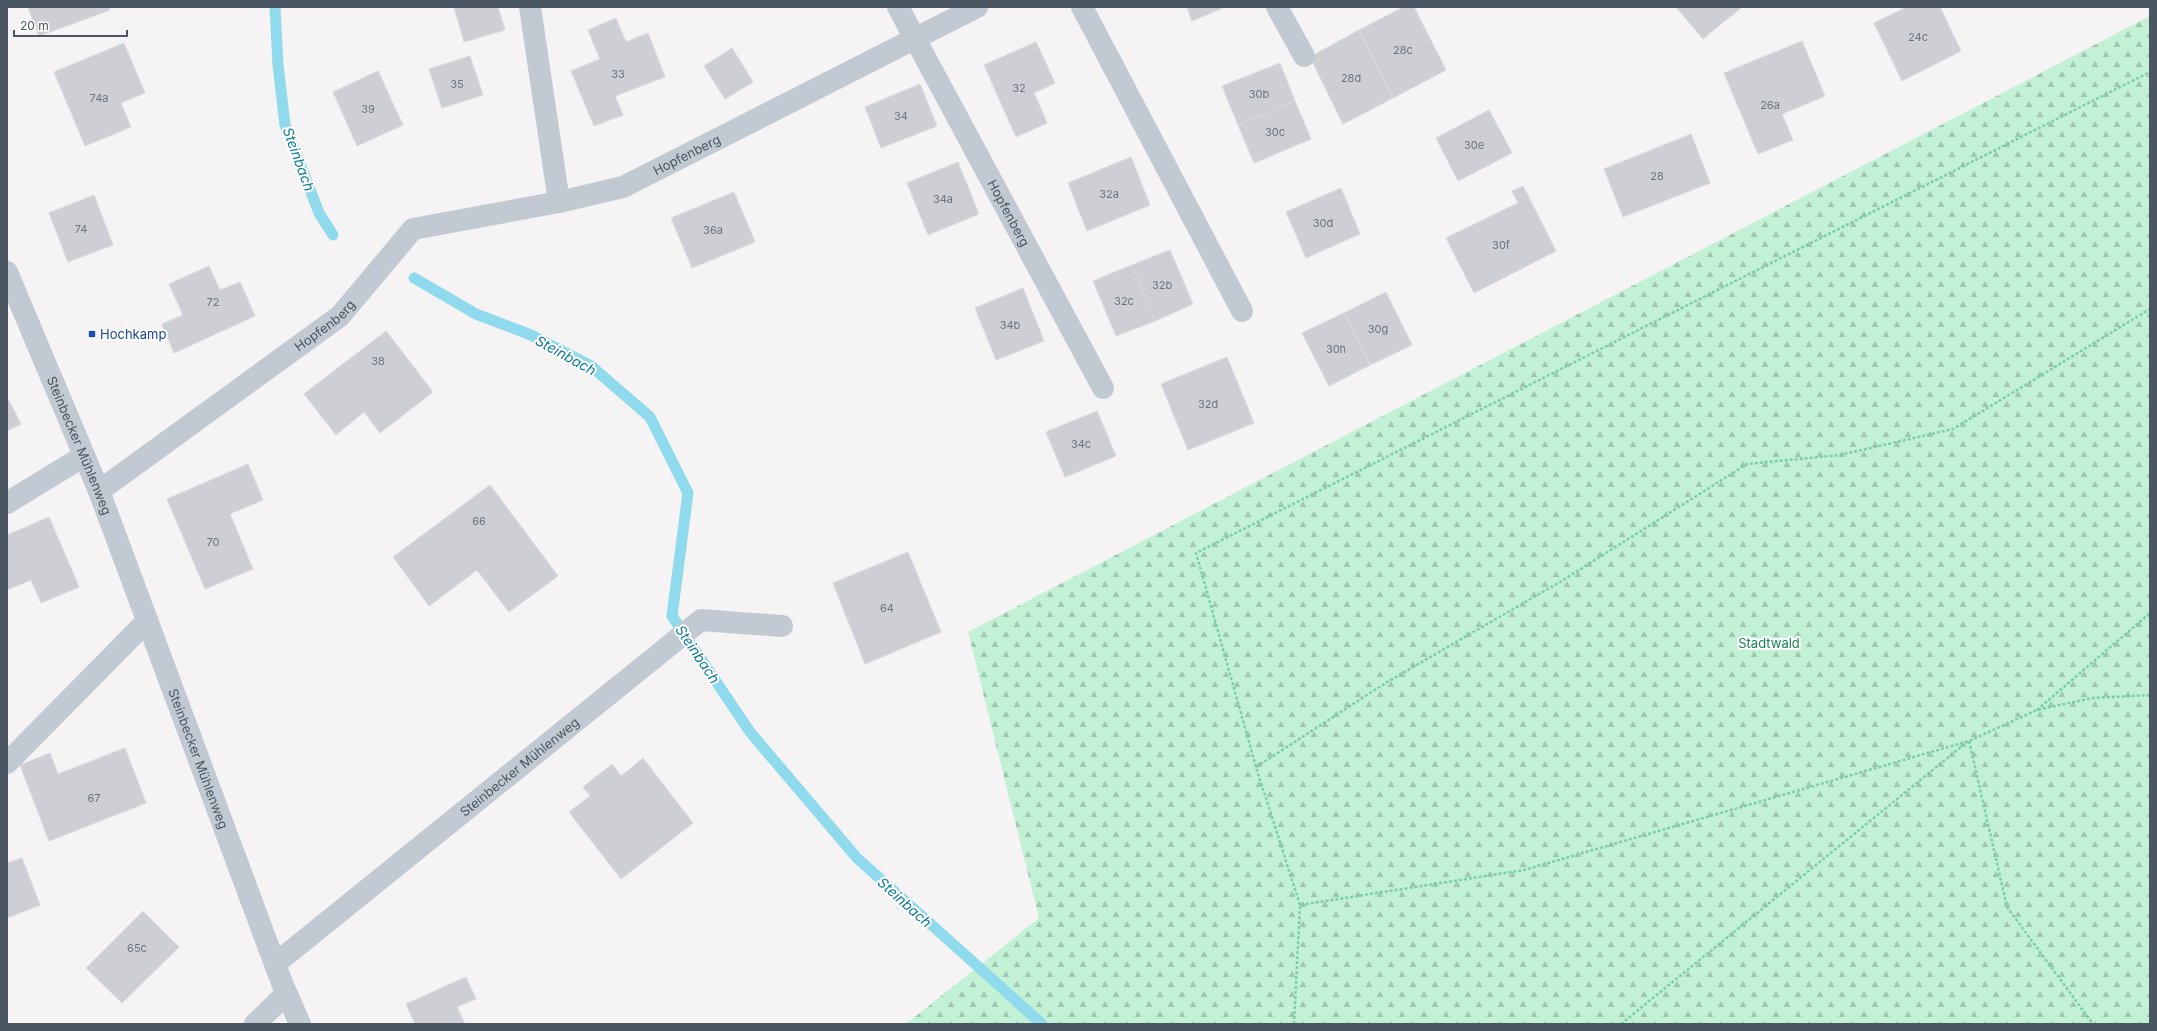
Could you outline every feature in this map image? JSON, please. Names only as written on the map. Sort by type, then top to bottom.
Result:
[{"type":"street","points":[[530,7],[559,202]]},
{"type":"street","name":"Hopfenberg","points":[[898,7],[1103,388]]},
{"type":"street","name":"Hopfenberg","points":[[99,492],[340,316],[414,229],[559,202],[623,188],[976,7]]},
{"type":"street","points":[[1082,7],[1242,311]]},
{"type":"street","points":[[1278,7],[1304,56]]},
{"type":"street","name":"Steinbecker Mühlenweg","points":[[7,272],[99,492],[286,994],[300,1024]]},
{"type":"street","points":[[7,503],[84,456]]},
{"type":"street","name":"Steinbecker Mühlenweg","points":[[275,964],[701,620],[782,626]]},
{"type":"street","points":[[7,763],[147,621]]},
{"type":"street","points":[[255,1024],[286,994]]},
{"type":"path","points":[[1294,1024],[1300,905],[1256,767],[1196,553],[2150,72]]},
{"type":"path","points":[[1256,767],[1387,682],[1560,582],[1747,464],[1840,455],[1952,429],[2150,309]]},
{"type":"path","points":[[2037,710],[2150,613]]},
{"type":"path","points":[[1300,905],[1524,870],[1969,741],[2037,710],[2092,698],[2150,695]]},
{"type":"path","points":[[1621,1024],[1969,741]]},
{"type":"path","points":[[1969,741],[2007,907],[2093,1024]]},
{"type":"green space","name":"Stadtwald","points":[[2150,16],[2150,1024],[906,1024],[1039,918],[968,632]]},
{"type":"building","points":[[28,7],[109,7],[110,10],[39,36]]},
{"type":"building","points":[[454,7],[498,7],[505,30],[464,42]]},
{"type":"building","points":[[1187,7],[1225,7],[1192,21]]},
{"type":"building","points":[[1404,7],[1414,7],[1446,70],[1393,98],[1359,30]]},
{"type":"building","points":[[1676,7],[1742,7],[1703,39]]},
{"type":"building","points":[[1907,7],[1940,7],[1961,51],[1902,81],[1874,23]]},
{"type":"building","points":[[616,18],[626,42],[648,33],[665,77],[615,96],[623,115],[594,126],[571,71],[600,59],[588,30]]},
{"type":"building","points":[[1359,30],[1393,98],[1343,124],[1310,57]]},
{"type":"building","points":[[1802,41],[1825,96],[1782,114],[1793,140],[1758,154],[1724,73]]},
{"type":"building","points":[[1036,42],[1055,83],[1034,93],[1047,123],[1016,137],[984,65]]},
{"type":"building","points":[[124,43],[145,93],[121,103],[131,127],[85,146],[54,72]]},
{"type":"building","points":[[732,48],[753,82],[725,99],[704,66]]},
{"type":"building","points":[[470,56],[483,95],[442,108],[429,69]]},
{"type":"building","points":[[1280,63],[1295,101],[1238,125],[1222,86]]},
{"type":"building","points":[[378,71],[403,125],[357,146],[333,92]]},
{"type":"building","points":[[920,84],[937,126],[881,148],[865,107]]},
{"type":"building","points":[[1295,101],[1311,139],[1254,163],[1238,125]]},
{"type":"building","points":[[1489,110],[1512,153],[1458,181],[1436,138]]},
{"type":"building","points":[[1691,134],[1710,183],[1623,217],[1604,169]]},
{"type":"building","points":[[1131,157],[1150,205],[1087,231],[1068,183]]},
{"type":"building","points":[[958,162],[979,214],[928,235],[907,183]]},
{"type":"building","points":[[1523,186],[1556,251],[1474,293],[1446,238],[1518,203],[1512,191]]},
{"type":"building","points":[[1341,188],[1360,234],[1306,258],[1286,212]]},
{"type":"building","points":[[734,192],[755,242],[692,268],[671,218]]},
{"type":"building","points":[[94,195],[113,245],[68,262],[49,213]]},
{"type":"building","points":[[1170,250],[1193,304],[1155,321],[1132,265]]},
{"type":"building","points":[[1132,265],[1155,321],[1116,336],[1093,281]]},
{"type":"building","points":[[209,266],[220,290],[240,282],[255,316],[174,353],[162,324],[183,315],[169,284]]},
{"type":"building","points":[[1023,288],[1044,341],[996,360],[975,308]]},
{"type":"building","points":[[1386,292],[1412,345],[1370,365],[1344,313]]},
{"type":"building","points":[[1344,313],[1370,365],[1329,386],[1302,333]]},
{"type":"building","points":[[386,331],[433,392],[380,433],[364,412],[336,435],[304,394]]},
{"type":"building","points":[[1227,357],[1254,423],[1188,450],[1161,384]]},
{"type":"building","points":[[7,397],[21,424],[7,431]]},
{"type":"building","points":[[1097,411],[1116,456],[1065,477],[1046,432]]},
{"type":"building","points":[[248,464],[263,500],[230,514],[253,569],[205,589],[167,499]]},
{"type":"building","points":[[490,485],[558,576],[509,612],[477,570],[429,606],[393,557]]},
{"type":"building","points":[[49,517],[79,587],[41,603],[31,580],[7,590],[7,535]]},
{"type":"building","points":[[908,552],[941,632],[865,664],[833,583]]},
{"type":"building","points":[[125,748],[146,803],[49,841],[20,765],[50,753],[58,774]]},
{"type":"building","points":[[643,758],[693,823],[621,879],[569,812],[590,796],[583,787],[612,764],[621,776]]},
{"type":"building","points":[[22,858],[40,905],[7,918],[7,863]]},
{"type":"building","points":[[143,911],[179,947],[122,1003],[86,968]]},
{"type":"building","points":[[466,977],[476,999],[457,1007],[465,1024],[415,1024],[406,1004]]},
{"type":"waterway","name":"Steinbach","points":[[275,7],[278,65],[285,125],[319,213],[333,235]]},
{"type":"waterway","name":"Steinbach","points":[[414,278],[476,314],[531,335],[591,366],[650,417],[688,493],[672,616],[750,732],[857,858],[1042,1024]]},
{"type":"place","name":"Hochkamp","points":[[92,334]]}]
